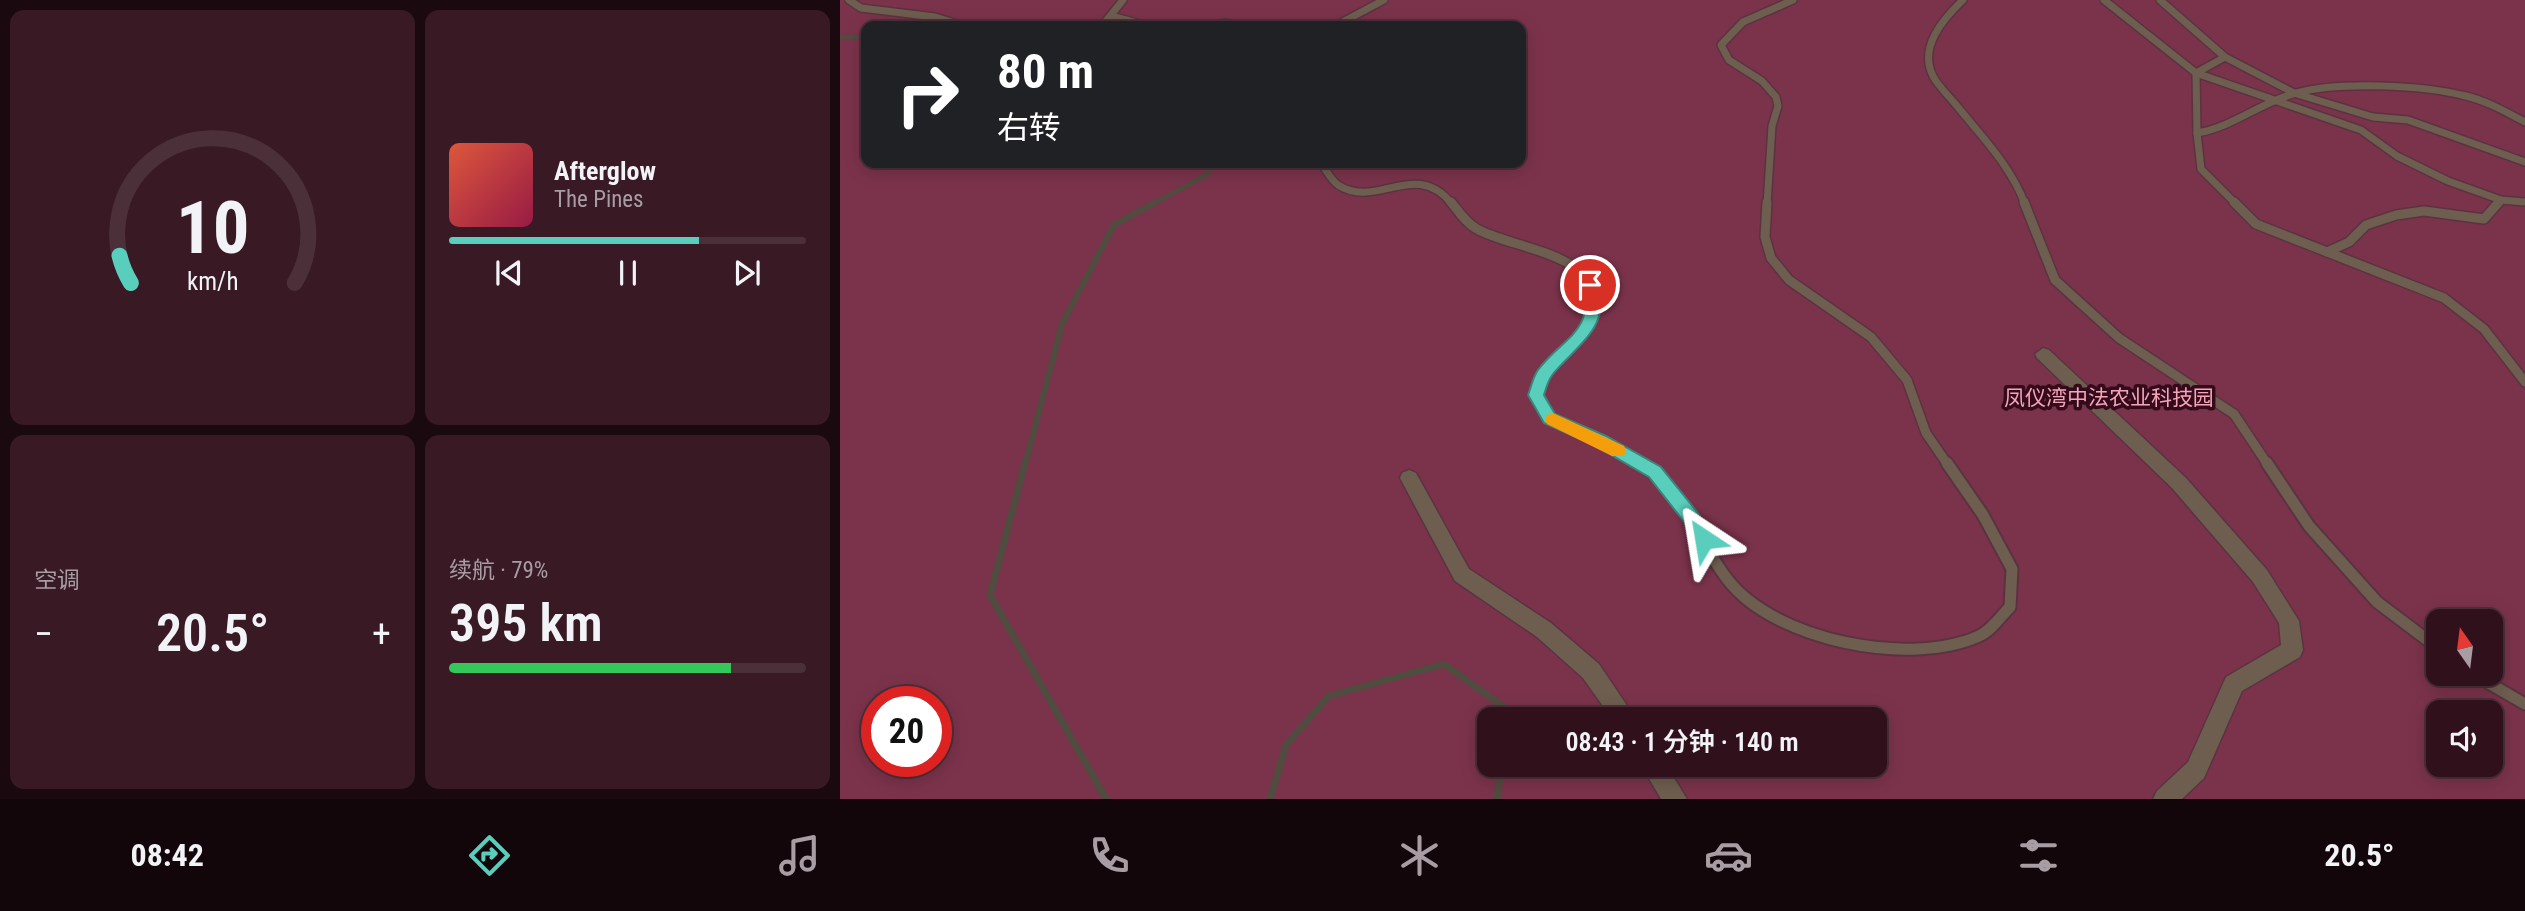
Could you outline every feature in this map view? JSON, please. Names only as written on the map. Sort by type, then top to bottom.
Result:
[{"type":"street","points":[[2043,354],[2179,483],[2260,576],[2289,621],[2292,650],[2234,684],[2196,770],[2165,799]]},
{"type":"street","points":[[1409,478],[1462,575],[1544,630],[1591,671],[1616,707]]},
{"type":"street","points":[[1661,777],[1675,799]]},
{"type":"lane","points":[[849,0],[861,8],[948,21]]},
{"type":"lane","points":[[1106,21],[1123,0]]},
{"type":"lane","points":[[1344,21],[1384,0]]},
{"type":"lane","points":[[1325,168],[1336,183],[1348,190],[1363,192],[1416,183],[1432,186],[1443,193],[1457,213],[1475,228],[1492,236],[1552,253],[1581,273],[1590,285],[1595,303],[1592,319],[1576,341],[1544,374],[1536,395],[1549,418],[1600,441],[1655,472],[1692,518],[1728,581],[1768,616],[1804,632],[1892,650],[1952,646],[1983,635],[2010,607],[2012,569],[1983,515],[1926,433],[1907,380],[1871,337],[1789,280],[1771,258],[1765,237],[1772,127],[1778,106],[1776,97],[1762,82],[1729,60],[1721,45],[1727,32],[1741,23],[1794,0]]},
{"type":"lane","points":[[1963,0],[1942,18],[1931,41],[1928,58],[1931,75],[2014,176],[2055,279],[2119,338],[2234,414],[2309,526],[2377,602],[2426,639]]},
{"type":"lane","points":[[2104,0],[2196,73],[2361,130],[2407,161],[2448,181],[2501,200],[2525,202]]},
{"type":"lane","points":[[2160,0],[2225,57],[2294,93],[2373,117],[2408,120],[2525,162]]},
{"type":"lane","points":[[1111,16],[1134,21]]},
{"type":"lane","points":[[2196,73],[2225,57]]},
{"type":"lane","points":[[2196,73],[2197,133],[2201,169],[2256,224],[2444,298],[2484,329],[2525,382]]},
{"type":"lane","points":[[2197,133],[2208,132],[2238,120],[2294,93],[2322,88],[2440,92],[2466,96],[2525,122]]},
{"type":"lane","points":[[2361,130],[2373,117]]},
{"type":"lane","points":[[2327,252],[2349,242],[2367,225],[2396,215],[2424,211],[2484,219],[2501,200]]},
{"type":"lane","points":[[2494,686],[2525,704]]},
{"type":"green space","name":"凤仪湾中法农业科技园","points":[[840,0],[2525,0],[2525,799],[840,799]]},
{"type":"waterway","points":[[840,37],[861,37]]},
{"type":"waterway","points":[[1153,204],[1208,174],[1209,168]]},
{"type":"waterway","points":[[1025,465],[1062,324],[1114,225],[1156,202]]},
{"type":"waterway","points":[[1025,463],[990,595],[1106,799]]},
{"type":"waterway","points":[[1270,799],[1286,745],[1329,696],[1444,664],[1504,707]]},
{"type":"waterway","points":[[1497,799],[1500,777]]},
{"type":"slow traffic","points":[[1553,420],[1618,451]]},
{"type":"route","points":[[1590,285],[1595,303],[1592,319],[1576,341],[1544,374],[1536,395],[1549,418],[1600,441],[1655,472],[1692,518],[1704,539]]}]
